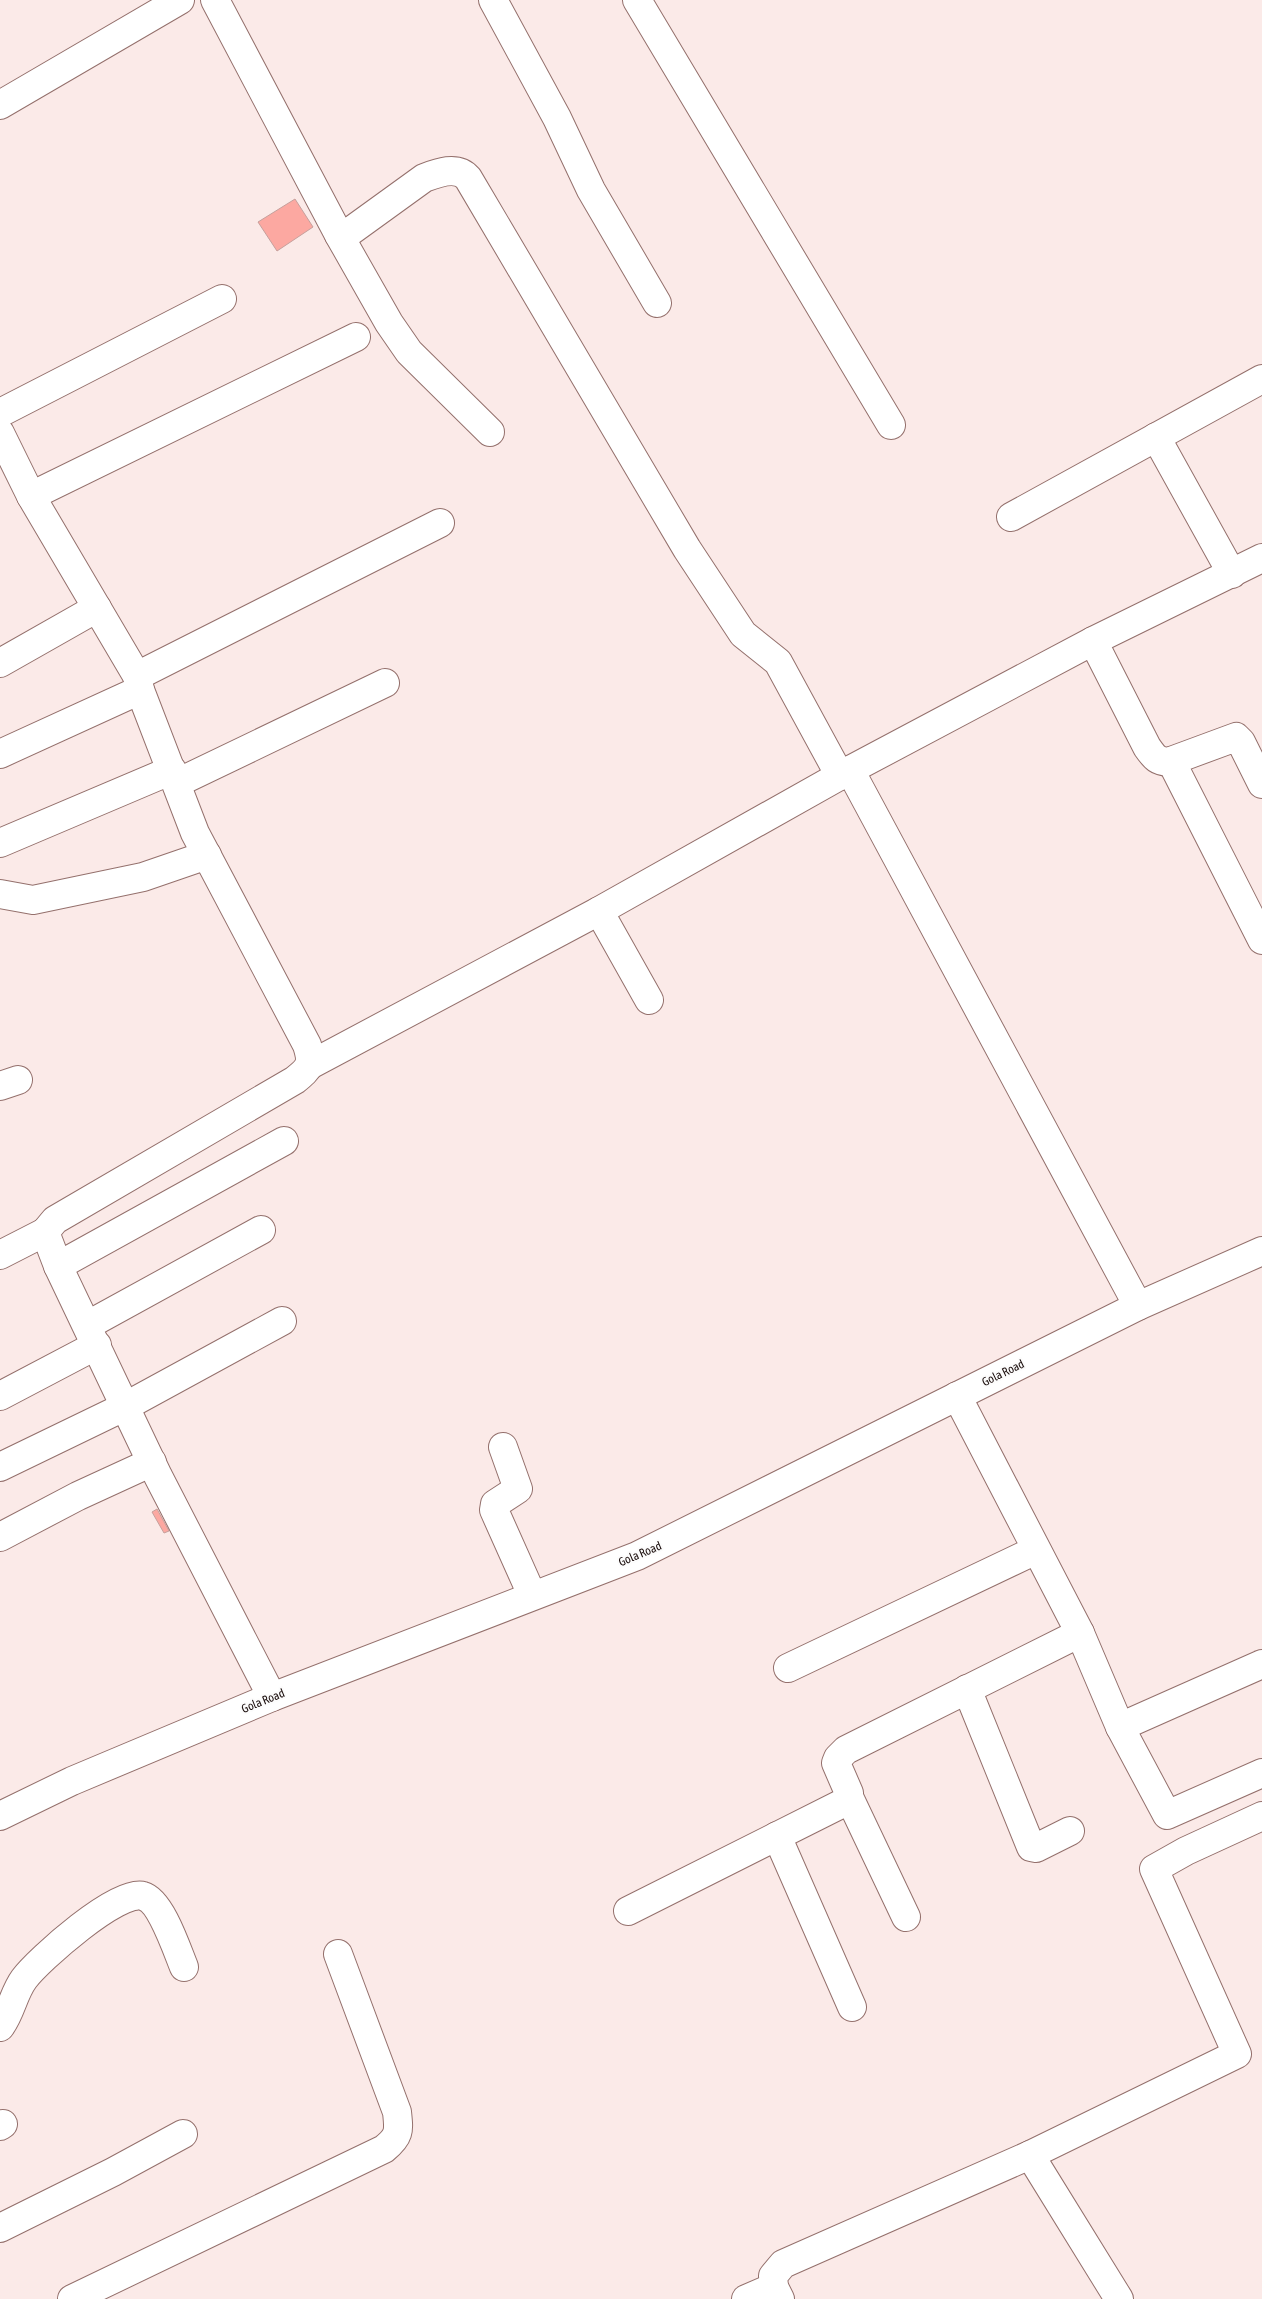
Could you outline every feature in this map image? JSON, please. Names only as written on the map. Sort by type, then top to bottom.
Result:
[{"type":"street","points":[[0,106],[180,0]]},
{"type":"street","points":[[215,0],[339,235],[388,323],[409,352],[490,432]]},
{"type":"street","points":[[493,0],[557,118],[591,190],[657,303]]},
{"type":"street","points":[[637,0],[891,425]]},
{"type":"street","points":[[339,235],[348,233],[424,178],[444,172],[464,173],[687,549],[743,634],[778,662],[845,773],[1138,1306]]},
{"type":"street","points":[[0,413],[222,299]]},
{"type":"street","points":[[31,496],[356,337]]},
{"type":"street","points":[[1012,518],[1262,379]]},
{"type":"street","points":[[0,433],[31,496],[138,683],[195,833],[307,1045],[311,1058],[310,1065]]},
{"type":"street","points":[[1156,437],[1232,574]]},
{"type":"street","points":[[0,754],[440,523]]},
{"type":"street","points":[[0,1255],[44,1232],[55,1220],[295,1080],[310,1065],[599,911],[845,773],[1093,641],[1262,558]]},
{"type":"street","points":[[0,663],[96,608]]},
{"type":"street","points":[[1093,641],[1152,755],[1160,761],[1171,761],[1238,738],[1262,784]]},
{"type":"street","points":[[0,843],[174,777],[385,683]]},
{"type":"street","points":[[1171,761],[1262,940]]},
{"type":"street","points":[[0,894],[33,900],[143,878],[207,855]]},
{"type":"street","points":[[599,911],[649,1000]]},
{"type":"street","points":[[58,1266],[284,1141]]},
{"type":"street","points":[[0,1396],[92,1335],[261,1230]]},
{"type":"street","points":[[44,1232],[58,1266],[152,1462],[272,1697]]},
{"type":"street","name":"Gola Road","points":[[0,1816],[72,1781],[272,1697],[637,1556],[1138,1306],[1262,1251]]},
{"type":"street","points":[[0,1467],[126,1406],[282,1322]]},
{"type":"street","points":[[957,1396],[1080,1633],[1120,1727],[1167,1815],[1262,1773]]},
{"type":"street","points":[[503,1447],[518,1488],[495,1504],[494,1510],[532,1595]]},
{"type":"street","points":[[0,1537],[78,1496],[152,1462]]},
{"type":"street","points":[[788,1668],[1036,1550]]},
{"type":"street","points":[[906,1917],[849,1797],[836,1763],[843,1753],[1080,1633]]},
{"type":"street","points":[[1120,1727],[1262,1664]]},
{"type":"street","points":[[967,1689],[1031,1847],[1036,1848],[1070,1831]]},
{"type":"street","points":[[628,1911],[842,1804],[849,1797]]},
{"type":"street","points":[[746,2299],[777,2293],[773,2276],[783,2264],[1030,2154],[1237,2054],[1154,1869],[1186,1850],[1262,1816]]},
{"type":"street","points":[[777,1836],[852,2007]]},
{"type":"street","points":[[0,2027],[24,1979],[63,1940],[102,1911],[136,1896],[143,1896],[152,1902],[161,1914],[184,1967]]},
{"type":"street","points":[[72,2299],[384,2149],[395,2140],[398,2130],[397,2112],[338,1954]]},
{"type":"street","points":[[0,2228],[113,2172],[183,2134]]},
{"type":"street","points":[[1030,2154],[1119,2299]]},
{"type":"building","points":[[295,199],[313,227],[277,251],[258,222]]},
{"type":"building","points":[[157,1509],[169,1531],[164,1533],[152,1512]]}]
